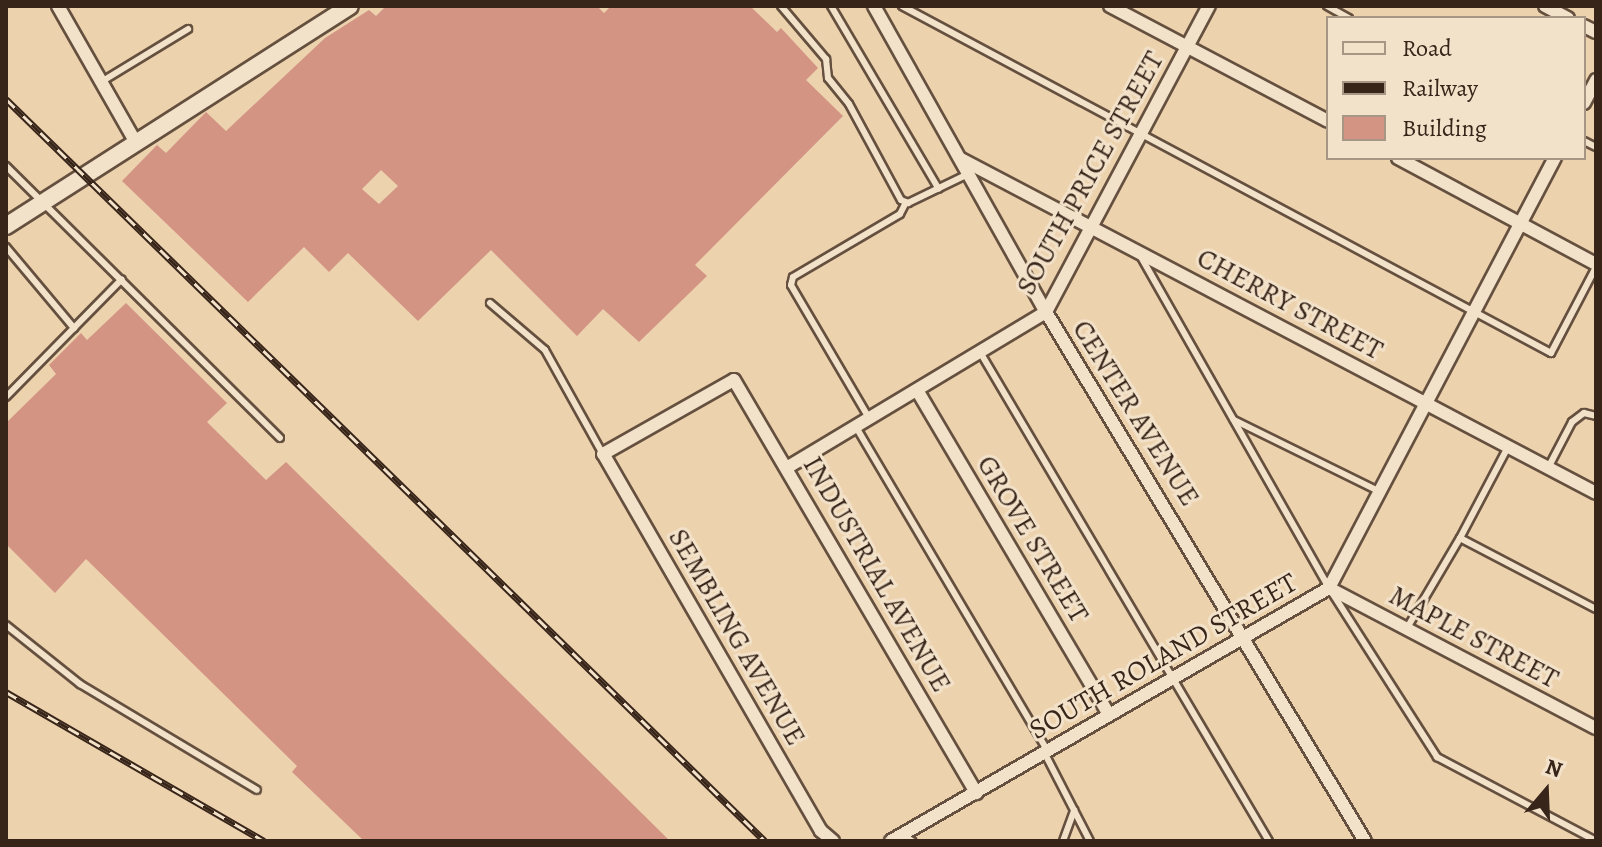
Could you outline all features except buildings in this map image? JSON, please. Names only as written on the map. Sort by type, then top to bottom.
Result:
[{"type":"street","points":[[58,6],[136,143]]},
{"type":"street","points":[[6,226],[350,6]]},
{"type":"street","name":"CENTER AVENUE","points":[[874,6],[961,159],[974,171],[1046,312],[1246,638],[1365,841]]},
{"type":"street","points":[[1110,6],[1326,120]]},
{"type":"street","name":"SOUTH PRICE STREET","points":[[788,467],[1046,312],[1209,6]]},
{"type":"street","points":[[1545,6],[1564,16]]},
{"type":"street","points":[[1586,99],[1596,80]]},
{"type":"street","points":[[1402,160],[1596,266]]},
{"type":"street","name":"SOUTH ROLAND STREET","points":[[902,839],[1108,713],[1246,638],[1329,588],[1554,160]]},
{"type":"street","name":"CHERRY STREET","points":[[974,171],[1092,225],[1596,493]]},
{"type":"street","name":"INDUSTRIAL AVENUE","points":[[603,454],[734,380],[788,467],[976,793]]},
{"type":"street","name":"GROVE STREET","points":[[917,390],[1108,713]]},
{"type":"street","name":"SEMBLING AVENUE","points":[[603,454],[821,831],[833,841]]},
{"type":"street","name":"MAPLE STREET","points":[[1329,588],[1596,728]]},
{"type":"lane","points":[[781,6],[826,59],[828,78],[849,104],[906,202]]},
{"type":"lane","points":[[831,6],[939,189]]},
{"type":"lane","points":[[902,6],[1139,136],[1551,353],[1596,266]]},
{"type":"lane","points":[[1327,6],[1345,16]]},
{"type":"lane","points":[[101,82],[188,29]]},
{"type":"lane","points":[[6,166],[280,438]]},
{"type":"lane","points":[[869,418],[791,285],[793,277],[900,214],[906,202],[974,171]]},
{"type":"lane","points":[[6,247],[74,328]]},
{"type":"lane","points":[[1137,249],[1329,588],[1437,757],[1596,841]]},
{"type":"lane","points":[[6,397],[122,279]]},
{"type":"lane","points":[[490,303],[545,350],[603,454]]},
{"type":"lane","points":[[980,352],[1175,677],[1269,841]]},
{"type":"lane","points":[[1548,468],[1579,415],[1588,411],[1596,416]]},
{"type":"lane","points":[[1234,420],[1378,491]]},
{"type":"lane","points":[[856,427],[1046,751],[1090,841]]},
{"type":"lane","points":[[1407,628],[1460,538],[1508,447]]},
{"type":"lane","points":[[1460,538],[1596,609]]},
{"type":"lane","points":[[6,625],[80,684],[257,790]]},
{"type":"lane","points":[[1063,841],[1074,810]]},
{"type":"railway","points":[[6,99],[765,841]]},
{"type":"railway","points":[[6,692],[264,841]]}]
